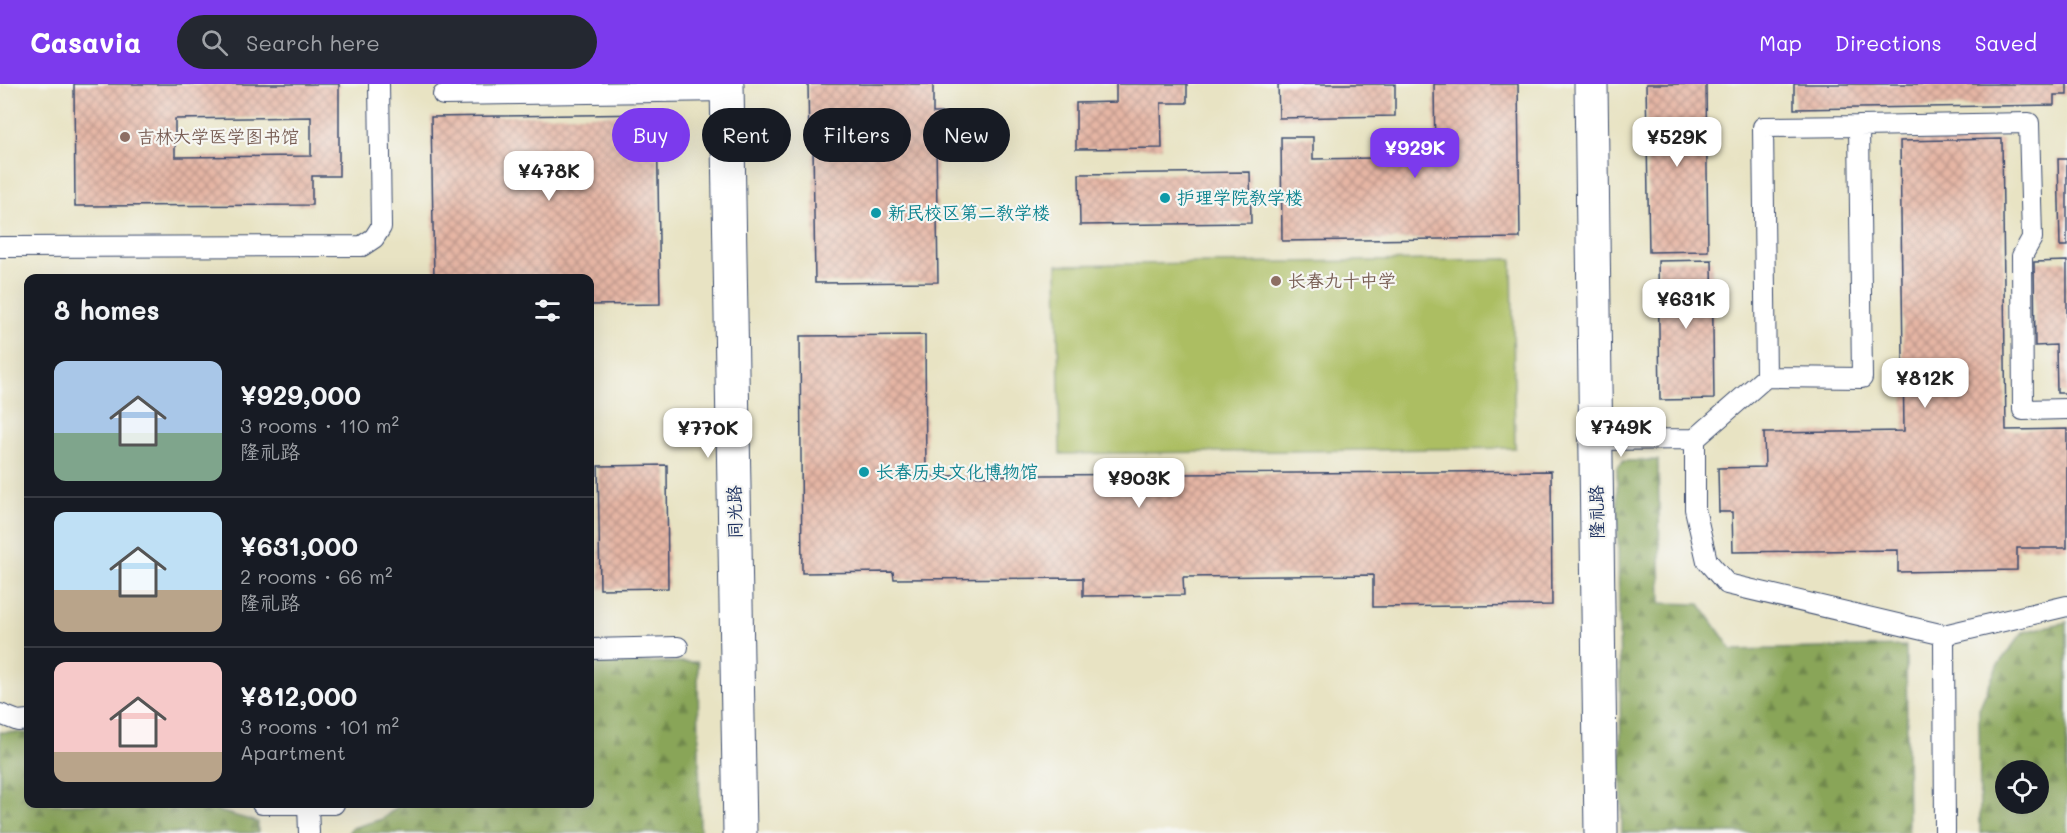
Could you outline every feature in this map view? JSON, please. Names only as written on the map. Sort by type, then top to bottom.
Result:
[{"type":"street","name":"隆礼路","points":[[1591,84],[1601,833]]},
{"type":"street","name":"同光路","points":[[727,87],[740,833]]},
{"type":"lane","points":[[0,247],[362,246],[374,238],[381,227],[379,84]]},
{"type":"lane","points":[[443,95],[727,87]]},
{"type":"lane","points":[[1766,376],[1763,127],[2029,123],[2032,238],[2022,256],[2023,410],[2067,409]]},
{"type":"lane","points":[[1596,440],[1695,440],[1766,376],[1862,378],[1859,126]]},
{"type":"lane","points":[[1695,440],[1695,509],[1707,561],[1727,584],[1944,635],[2067,606]]},
{"type":"lane","points":[[1944,635],[1945,833]]},
{"type":"lane","points":[[594,649],[678,647]]},
{"type":"lane","points":[[0,714],[18,721],[24,720]]},
{"type":"lane","points":[[308,808],[309,833]]},
{"type":"green space","points":[[1512,259],[1515,448],[1060,454],[1057,265]]},
{"type":"green space","points":[[1658,460],[1661,603],[1700,604],[1732,650],[1906,646],[1908,833],[1622,833],[1617,468],[1624,461]]},
{"type":"green space","points":[[2067,622],[2067,833],[1980,833],[1979,709],[1997,666],[2023,632]]},
{"type":"green space","points":[[698,662],[700,833],[348,833],[352,828],[382,819],[396,808],[594,808],[594,663]]},
{"type":"green space","points":[[0,732],[24,733],[24,808],[215,808],[218,811],[258,822],[258,833],[0,833]]},
{"type":"building","name":"吉林大学医学图书馆","points":[[74,84],[339,84],[339,176],[312,176],[312,205],[75,206]],"holes":[[[311,117],[311,156],[175,157],[175,119]]]},
{"type":"building","name":"新民校区第二教学楼","points":[[808,84],[933,84],[933,108],[923,108],[923,162],[936,162],[938,282],[815,283],[813,162],[911,162],[911,108],[808,108]]},
{"type":"building","points":[[1116,84],[1187,84],[1187,103],[1161,103],[1162,148],[1076,149],[1076,103],[1116,102]]},
{"type":"building","points":[[1278,84],[1395,84],[1395,116],[1279,118]]},
{"type":"building","points":[[1434,84],[1518,84],[1520,238],[1282,241],[1281,137],[1313,137],[1313,159],[1435,157]]},
{"type":"building","points":[[1646,84],[1706,84],[1708,251],[1649,252]]},
{"type":"building","points":[[1794,84],[2067,84],[2067,95],[2054,95],[2054,105],[1794,109]]},
{"type":"building","points":[[612,115],[612,162],[658,162],[660,304],[594,305],[594,274],[434,274],[431,117]]},
{"type":"building","points":[[2002,139],[2006,430],[2067,429],[2067,548],[2017,548],[2017,570],[1898,572],[1898,550],[1733,552],[1732,512],[1719,512],[1718,468],[1765,467],[1764,433],[1904,431],[1900,141]]},
{"type":"building","points":[[2058,159],[2067,159],[2067,246],[2060,246]]},
{"type":"building","name":"护理学院教学楼","points":[[1250,172],[1251,223],[1080,225],[1079,174]]},
{"type":"building","points":[[1712,260],[1714,399],[1660,400],[1658,261]]},
{"type":"building","points":[[2067,261],[2067,393],[2057,393],[2056,345],[2035,346],[2034,262]]},
{"type":"building","name":"长春历史文化博物馆","points":[[925,335],[926,476],[1551,471],[1552,605],[1373,607],[1373,575],[1183,577],[1184,595],[1083,596],[1083,578],[894,579],[893,572],[802,573],[800,336]]},
{"type":"building","points":[[667,465],[668,588],[600,589],[598,466]]},
{"type":"place","name":"吉林大学医学图书馆","points":[[125,137]]},
{"type":"place","name":"护理学院教学楼","points":[[1165,198]]},
{"type":"place","name":"新民校区第二教学楼","points":[[876,213]]},
{"type":"place","name":"长春九十中学","points":[[1276,281]]},
{"type":"place","name":"长春历史文化博物馆","points":[[864,472]]}]
